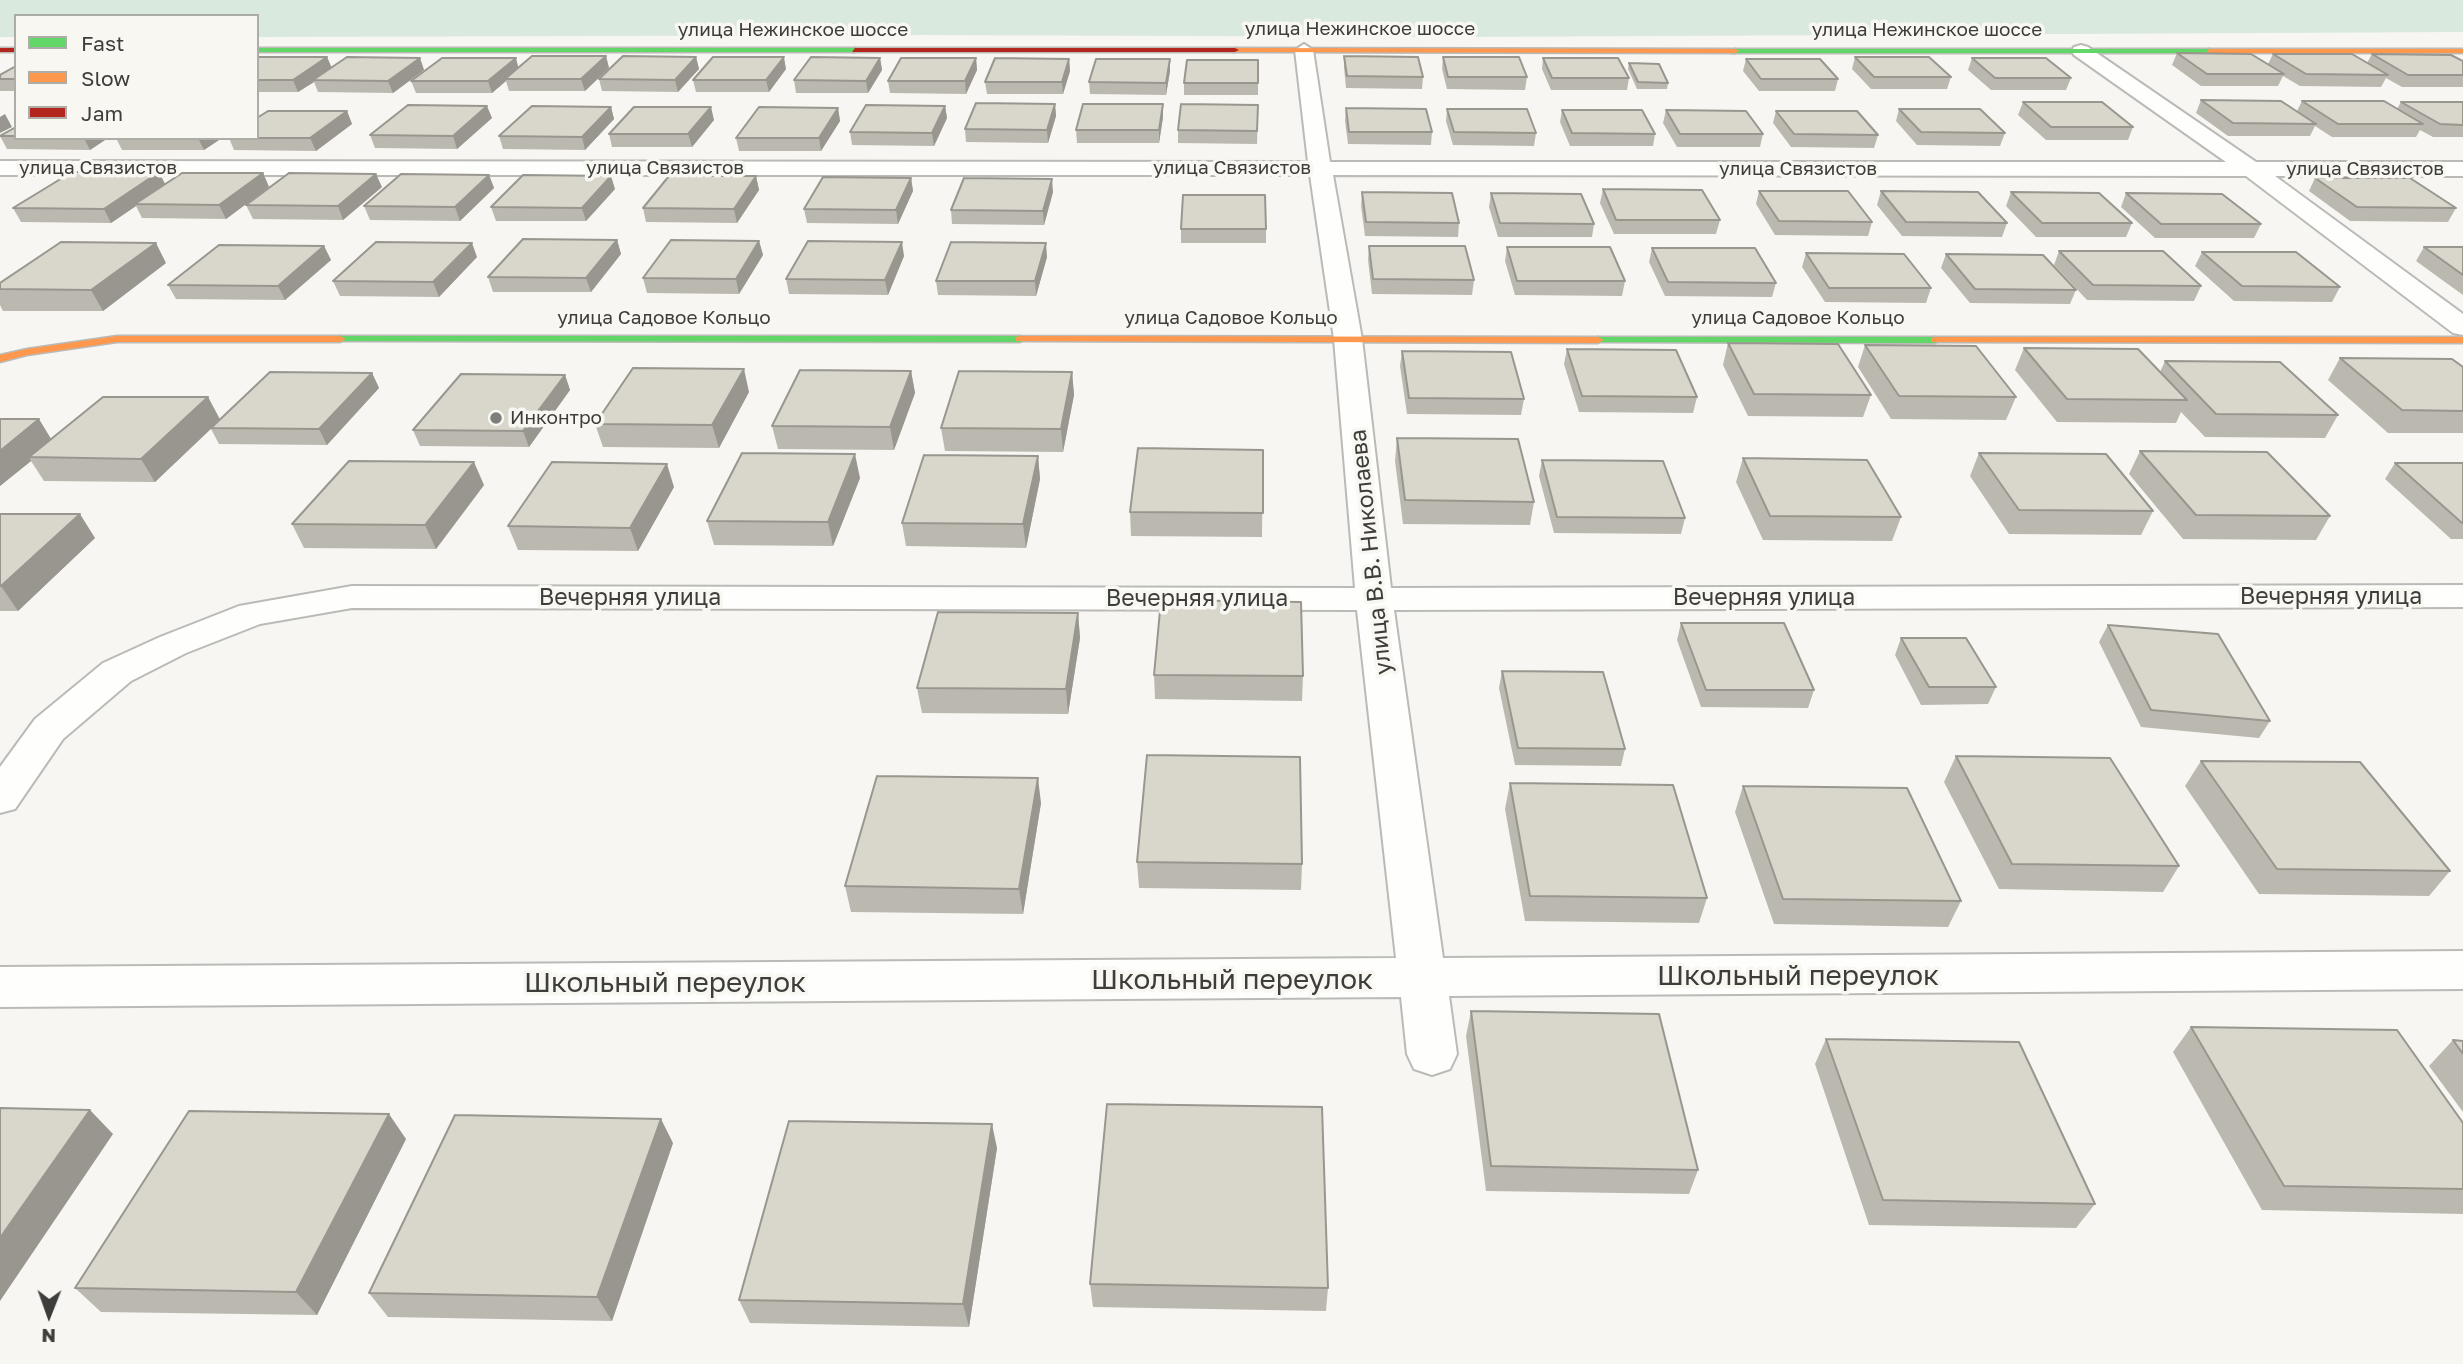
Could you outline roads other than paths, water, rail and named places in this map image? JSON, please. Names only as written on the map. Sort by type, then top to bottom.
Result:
[{"type":"main road","name":"улица Нежинское шоссе","points":[[259,50],[2463,51]]},
{"type":"main road","name":"улица Садовое Кольцо","points":[[0,359],[27,352],[117,340],[2463,340]]},
{"type":"street","name":"улица В.В. Николаева","points":[[1304,50],[1348,339],[1374,599],[1432,1054]]},
{"type":"street","points":[[2081,51],[2250,169],[2463,327]]},
{"type":"street","name":"улица Связистов","points":[[0,168],[2463,169]]},
{"type":"street","name":"Вечерняя улица","points":[[0,798],[50,729],[117,672],[173,645],[253,614],[352,597],[1374,599],[2463,596]]},
{"type":"street","name":"Школьный переулок","points":[[0,987],[2463,970]]},
{"type":"place","name":"Инконтро","points":[[496,418]]}]
